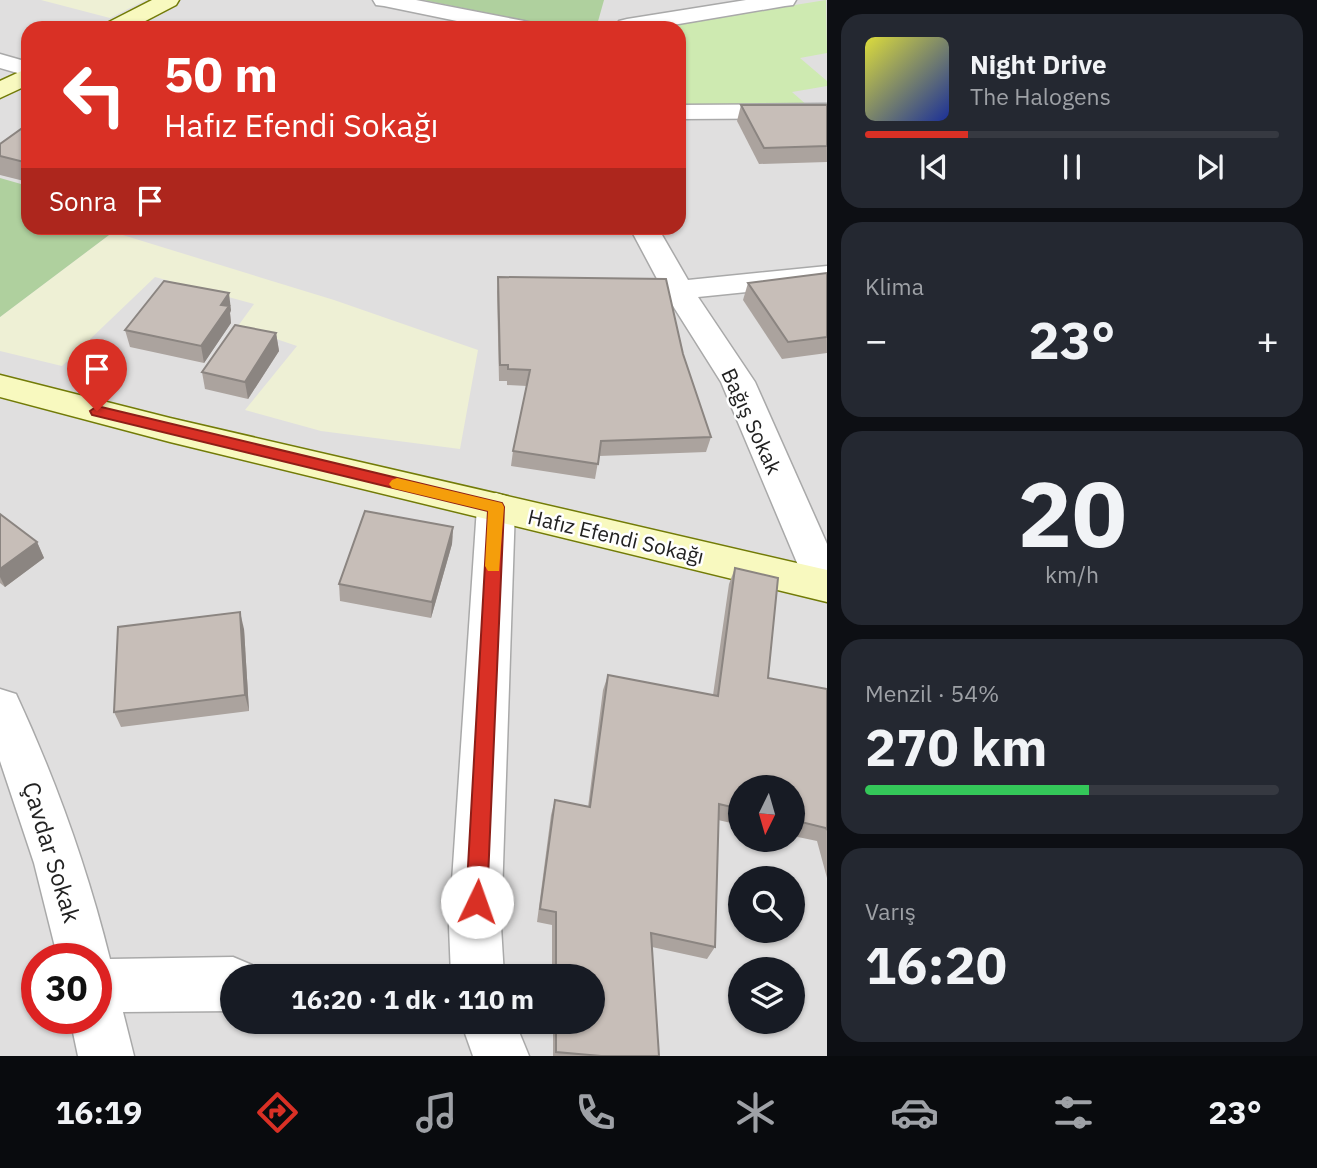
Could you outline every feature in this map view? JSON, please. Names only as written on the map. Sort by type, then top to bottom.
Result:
[{"type":"street","points":[[128,21],[168,0]]},
{"type":"street","points":[[384,0],[489,21]]},
{"type":"street","points":[[629,21],[634,0]]},
{"type":"street","points":[[662,21],[785,0]]},
{"type":"street","points":[[0,61],[21,67]]},
{"type":"street","points":[[0,92],[21,79]]},
{"type":"street","points":[[686,112],[827,111]]},
{"type":"street","name":"Bağış Sokak","points":[[648,235],[678,290],[738,382],[826,585]]},
{"type":"street","points":[[678,290],[827,275]]},
{"type":"street","name":"Hafız Efendi Sokağı","points":[[0,386],[170,430],[826,585]]},
{"type":"street","points":[[477,964],[475,926],[496,507]]},
{"type":"street","name":"Çavdar Sokak","points":[[0,708],[34,787],[62,866],[80,943]]},
{"type":"street","points":[[112,986],[220,984]]},
{"type":"street","points":[[101,1034],[106,1056]]},
{"type":"street","points":[[493,1034],[501,1056]]},
{"type":"shaded area","points":[[0,0],[827,0],[827,1056],[0,1056]]},
{"type":"green space","points":[[41,0],[146,0],[110,18]]},
{"type":"green space","points":[[423,0],[604,0],[598,21],[527,21]]},
{"type":"green space","points":[[826,0],[827,53],[800,58],[827,81],[827,86],[792,92],[808,106],[686,105],[686,22]]},
{"type":"green space","points":[[0,178],[21,184],[21,235],[109,235],[0,317]]},
{"type":"green space","points":[[109,235],[123,235],[334,300],[478,350],[460,449],[321,431],[245,410],[297,346],[238,326],[254,304],[155,277],[62,366],[0,351],[0,317]]},
{"type":"building","points":[[741,105],[827,105],[827,146],[764,148]]},
{"type":"building","points":[[21,129],[21,161],[0,156],[0,144]]},
{"type":"building","points":[[827,273],[827,337],[788,342],[748,283]]},
{"type":"building","points":[[498,277],[666,279],[683,354],[711,437],[601,441],[598,464],[513,451],[530,370],[508,369],[508,365],[500,365]]},
{"type":"building","points":[[164,281],[229,293],[221,305],[229,306],[201,346],[125,330]]},
{"type":"building","points":[[235,325],[276,333],[245,382],[202,372]]},
{"type":"building","points":[[365,511],[453,527],[432,602],[339,584]]},
{"type":"building","points":[[0,514],[37,542],[0,569]]},
{"type":"building","points":[[735,568],[778,578],[768,678],[827,689],[827,830],[805,823],[805,775],[728,775],[728,806],[719,804],[715,947],[651,933],[659,1056],[601,1056],[556,1052],[556,1034],[605,1034],[605,964],[556,964],[556,912],[540,909],[555,800],[590,807],[608,675],[718,696]]},
{"type":"building","points":[[240,612],[245,695],[114,712],[118,627]]},
{"type":"slow traffic","points":[[397,484],[496,507],[493,566]]},
{"type":"route","points":[[97,411],[496,507],[477,902]]}]
